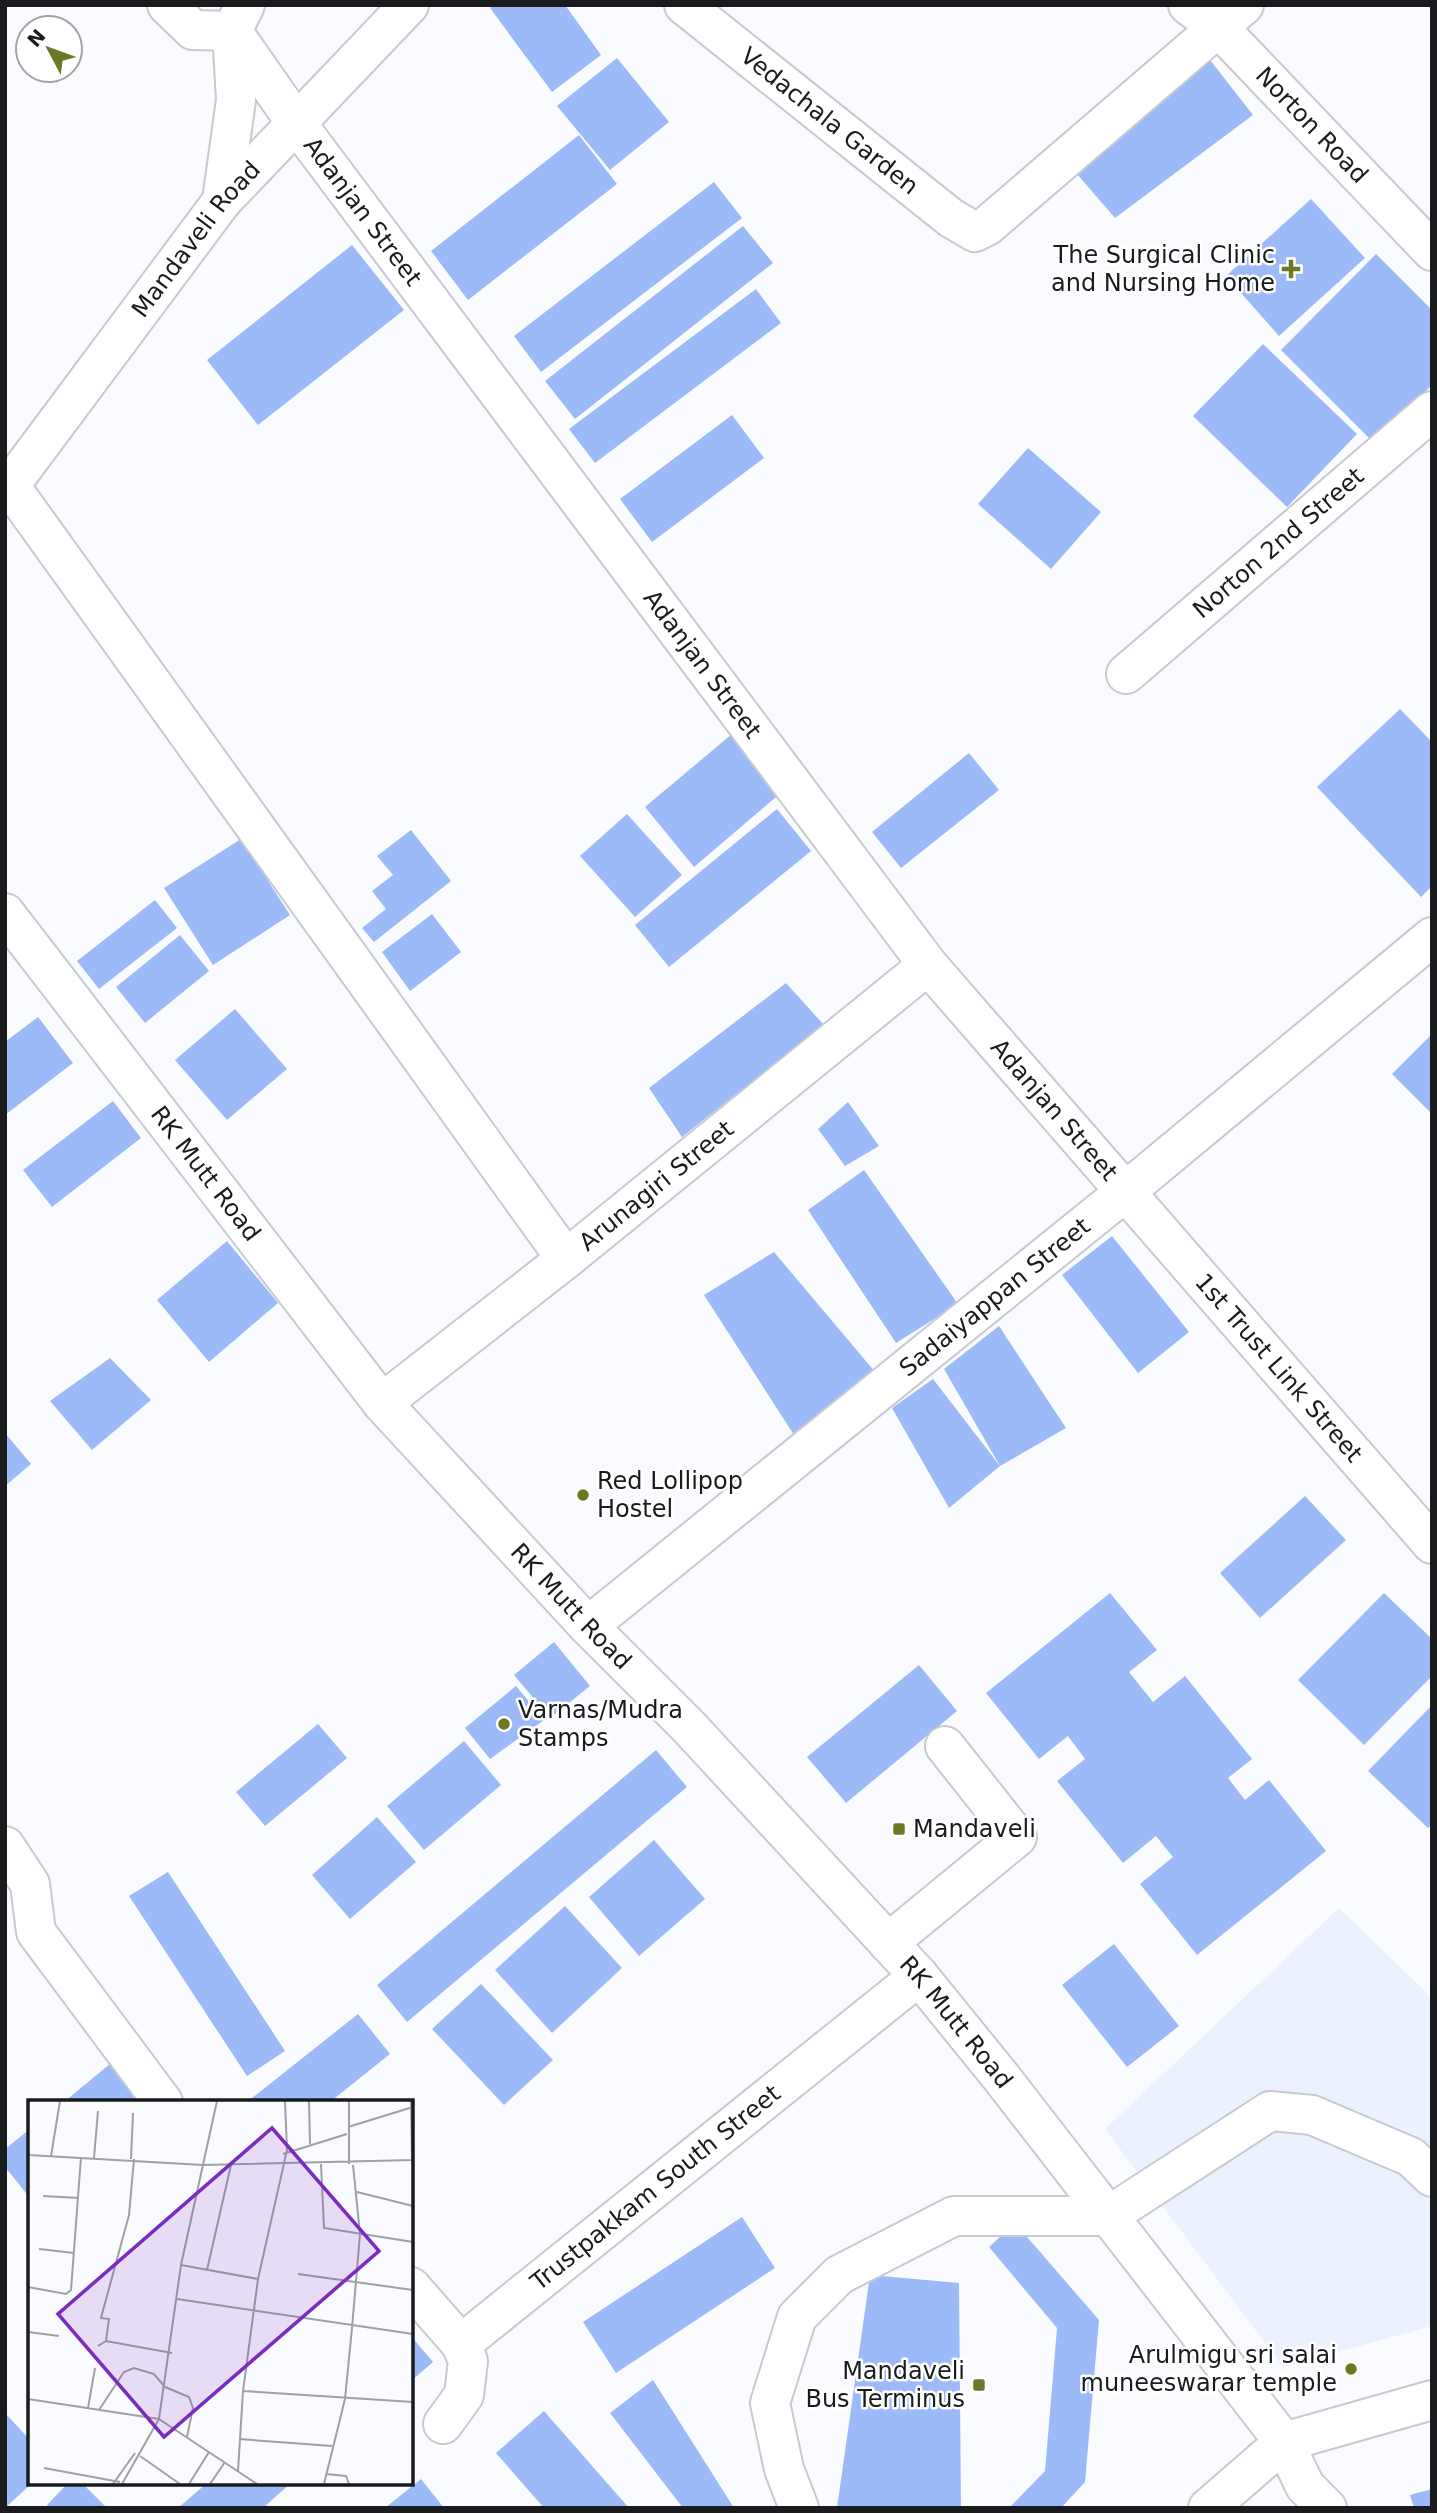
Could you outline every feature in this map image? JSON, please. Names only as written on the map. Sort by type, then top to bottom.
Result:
[{"type":"street","points":[[166,5],[193,30],[238,18],[236,100],[222,201]]},
{"type":"street","name":"Mandaveli Road","points":[[8,489],[222,201],[409,5]]},
{"type":"street","name":"Vedachala Garden","points":[[684,5],[951,218],[975,232],[987,226],[1217,13]]},
{"type":"street","name":"Norton Road","points":[[1217,13],[1432,251]]},
{"type":"street","name":"Adanjan Street","points":[[238,18],[297,124],[928,965],[1125,1192]]},
{"type":"street","name":"Norton 2nd Street","points":[[1126,674],[1432,411]]},
{"type":"street","points":[[8,489],[566,1259]]},
{"type":"street","name":"RK Mutt Road","points":[[5,913],[382,1403],[587,1626],[689,1727],[807,1852],[919,1976],[1284,2442],[1310,2501]]},
{"type":"street","name":"Sadaiyappan Street","points":[[587,1626],[1125,1192],[1432,937]]},
{"type":"street","name":"Arunagiri Street","points":[[382,1403],[566,1259],[928,965]]},
{"type":"street","name":"1st Trust Link Street","points":[[1125,1192],[1432,1544]]},
{"type":"street","points":[[888,1943],[1017,1837],[945,1746]]},
{"type":"street","points":[[5,1846],[30,1884],[36,1932],[162,2100]]},
{"type":"street","name":"Trustpakkam South Street","points":[[461,2344],[919,1976]]},
{"type":"street","points":[[799,2508],[783,2469],[770,2403],[797,2317],[839,2275],[954,2216],[1108,2216],[1270,2111],[1312,2115],[1412,2157],[1432,2177]]},
{"type":"street","points":[[413,2289],[461,2344],[468,2361],[464,2395],[443,2424]]},
{"type":"street","points":[[1208,2508],[1284,2442],[1432,2400]]},
{"type":"shaded area","points":[[1339,1908],[1432,1998],[1432,2326],[1283,2367],[1105,2129]]},
{"type":"building","points":[[493,5],[565,5],[601,55],[552,92],[490,8]]},
{"type":"building","points":[[617,58],[669,122],[610,170],[557,106]]},
{"type":"building","points":[[1210,60],[1253,115],[1115,218],[1077,174]]},
{"type":"building","points":[[579,135],[617,184],[468,300],[431,251]]},
{"type":"building","points":[[714,182],[742,218],[541,372],[514,336]]},
{"type":"building","points":[[1311,199],[1365,258],[1279,336],[1226,276]]},
{"type":"building","points":[[743,226],[773,263],[575,419],[545,381]]},
{"type":"building","points":[[352,245],[404,310],[258,425],[207,360]]},
{"type":"building","points":[[1376,254],[1432,310],[1432,385],[1374,443],[1281,350]]},
{"type":"building","points":[[756,289],[781,323],[595,463],[569,429]]},
{"type":"building","points":[[1263,344],[1357,434],[1287,507],[1193,416]]},
{"type":"building","points":[[732,415],[764,458],[652,542],[620,499]]},
{"type":"building","points":[[1028,448],[1101,512],[1051,569],[978,504]]},
{"type":"building","points":[[1400,709],[1432,742],[1432,886],[1421,897],[1317,787]]},
{"type":"building","points":[[732,734],[782,792],[694,867],[645,807]]},
{"type":"building","points":[[969,753],[999,790],[901,868],[872,832]]},
{"type":"building","points":[[777,809],[811,851],[669,967],[635,925]]},
{"type":"building","points":[[627,814],[682,875],[635,917],[580,856]]},
{"type":"building","points":[[411,830],[451,881],[374,942],[362,928],[386,909],[372,891],[393,875],[377,856]]},
{"type":"building","points":[[241,839],[290,915],[213,965],[164,888]]},
{"type":"building","points":[[155,900],[177,928],[99,989],[77,961]]},
{"type":"building","points":[[432,914],[461,952],[410,991],[382,952]]},
{"type":"building","points":[[180,935],[209,971],[145,1023],[116,987]]},
{"type":"building","points":[[786,983],[824,1025],[682,1137],[649,1088]]},
{"type":"building","points":[[235,1009],[287,1069],[227,1120],[175,1060]]},
{"type":"building","points":[[38,1017],[73,1063],[5,1115],[5,1042]]},
{"type":"building","points":[[1432,1034],[1432,1114],[1392,1074]]},
{"type":"building","points":[[113,1101],[141,1138],[52,1207],[23,1170]]},
{"type":"building","points":[[848,1102],[879,1146],[845,1166],[818,1129]]},
{"type":"building","points":[[864,1170],[958,1304],[896,1343],[808,1210]]},
{"type":"building","points":[[1112,1236],[1189,1332],[1138,1373],[1062,1275]]},
{"type":"building","points":[[227,1241],[278,1303],[209,1362],[157,1300]]},
{"type":"building","points":[[774,1252],[881,1379],[794,1435],[704,1295]]},
{"type":"building","points":[[999,1326],[1066,1428],[1000,1466],[944,1369]]},
{"type":"building","points":[[110,1358],[151,1400],[92,1450],[50,1401]]},
{"type":"building","points":[[933,1379],[1000,1466],[949,1508],[892,1408]]},
{"type":"building","points":[[5,1433],[31,1464],[5,1486]]},
{"type":"building","points":[[1305,1496],[1346,1540],[1260,1618],[1220,1573]]},
{"type":"building","points":[[1110,1593],[1157,1650],[1129,1672],[1153,1702],[1185,1676],[1252,1759],[1228,1778],[1245,1800],[1269,1780],[1326,1851],[1197,1955],[1140,1884],[1173,1857],[1156,1836],[1123,1863],[1057,1781],[1085,1759],[1068,1736],[1039,1759],[986,1693]]},
{"type":"building","points":[[1384,1593],[1432,1639],[1432,1676],[1364,1745],[1298,1680]]},
{"type":"building","points":[[554,1642],[590,1686],[550,1718],[514,1675]]},
{"type":"building","points":[[919,1665],[957,1711],[846,1803],[807,1757]]},
{"type":"building","name":"Varnas/Mudra Stamps","points":[[516,1686],[544,1720],[490,1759],[465,1728]]},
{"type":"building","points":[[1432,1705],[1432,1825],[1428,1828],[1368,1771]]},
{"type":"building","points":[[318,1724],[347,1758],[265,1826],[236,1792]]},
{"type":"building","points":[[464,1741],[501,1785],[424,1850],[387,1806]]},
{"type":"building","points":[[656,1750],[687,1787],[407,2022],[377,1985]]},
{"type":"building","points":[[377,1817],[416,1862],[350,1919],[312,1875]]},
{"type":"building","points":[[654,1840],[705,1899],[639,1956],[589,1897]]},
{"type":"building","points":[[168,1872],[285,2051],[247,2076],[129,1896]]},
{"type":"building","points":[[565,1906],[622,1968],[552,2033],[495,1970]]},
{"type":"building","points":[[1114,1944],[1179,2026],[1127,2067],[1062,1985]]},
{"type":"building","points":[[481,1984],[553,2060],[504,2105],[432,2029]]},
{"type":"building","points":[[358,2014],[390,2054],[332,2100],[250,2100]]},
{"type":"building","points":[[111,2063],[140,2100],[66,2100]]},
{"type":"building","points":[[28,2131],[28,2196],[5,2167],[5,2149]]},
{"type":"building","points":[[742,2217],[775,2268],[616,2373],[583,2322]]},
{"type":"building","points":[[1015,2223],[1099,2320],[1085,2482],[1061,2508],[1009,2508],[1045,2471],[1057,2328],[989,2247]]},
{"type":"building","points":[[870,2275],[959,2283],[961,2508],[837,2508]]},
{"type":"building","points":[[413,2338],[433,2362],[413,2379]]},
{"type":"building","points":[[653,2380],[734,2508],[683,2508],[610,2413]]},
{"type":"building","points":[[544,2411],[629,2508],[544,2508],[496,2453]]},
{"type":"building","points":[[5,2413],[28,2438],[30,2485],[5,2508]]},
{"type":"building","points":[[421,2479],[444,2508],[385,2508]]},
{"type":"building","points":[[66,2485],[84,2485],[107,2508],[50,2508],[47,2505]]},
{"type":"building","points":[[205,2485],[289,2485],[263,2508],[178,2508]]},
{"type":"building","points":[[1432,2489],[1432,2508],[1414,2508],[1410,2495]]},
{"type":"place","name":"The Surgical Clinic and Nursing Home","points":[[1291,269]]},
{"type":"place","name":"Red Lollipop Hostel","points":[[583,1495]]},
{"type":"place","name":"Varnas/Mudra Stamps","points":[[504,1724]]},
{"type":"place","name":"Mandaveli","points":[[899,1829]]},
{"type":"place","name":"Arulmigu sri salai muneeswarar temple","points":[[1351,2369]]},
{"type":"place","name":"Mandaveli Bus Terminus","points":[[979,2385]]}]
